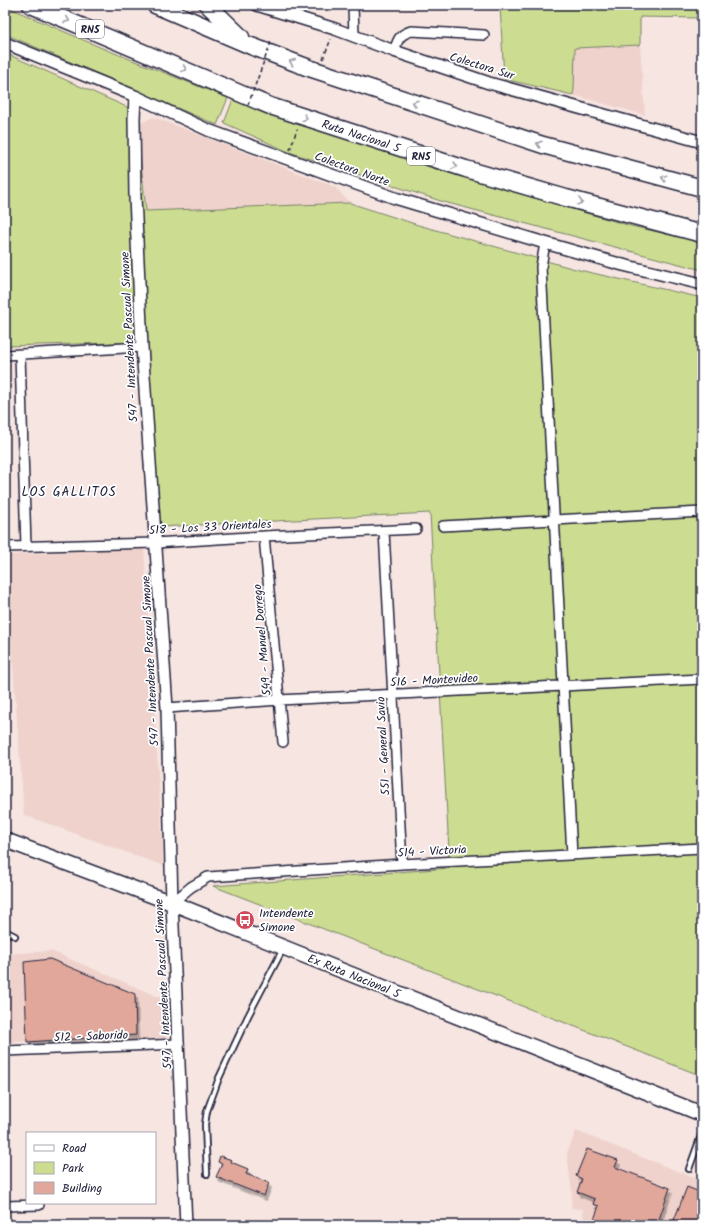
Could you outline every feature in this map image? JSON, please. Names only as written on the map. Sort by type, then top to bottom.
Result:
[{"type":"highway","name":"Ruta Nacional 5","points":[[31,5],[270,106],[466,169],[566,198],[702,234]]},
{"type":"highway","points":[[155,5],[251,46],[309,68],[543,145],[702,188]]},
{"type":"highway","points":[[208,5],[251,46]]},
{"type":"main road","name":"Ex Ruta Nacional 5","points":[[5,840],[172,903],[702,1114]]},
{"type":"street","name":"Colectora Sur","points":[[257,5],[335,29],[394,51],[489,82],[702,142]]},
{"type":"street","points":[[353,5],[354,36]]},
{"type":"street","points":[[394,51],[402,34],[411,31],[484,35]]},
{"type":"street","name":"Colectora Norte","points":[[5,43],[135,96],[208,130],[395,198],[623,265],[702,284]]},
{"type":"street","name":"547 - Intendente Pascual Simone","points":[[135,96],[135,197],[142,347],[167,708],[172,903],[186,1225]]},
{"type":"street","points":[[545,243],[541,267],[572,855]]},
{"type":"street","points":[[5,355],[142,347]]},
{"type":"street","points":[[20,355],[26,546]]},
{"type":"street","points":[[443,526],[702,512]]},
{"type":"street","name":"518 - Los 33 Orientales","points":[[5,547],[155,543],[416,529]]},
{"type":"street","name":"551 - General Savio","points":[[384,531],[402,864]]},
{"type":"street","name":"549 - Manuel Dorrego","points":[[264,536],[283,742]]},
{"type":"street","name":"516 - Montevideo","points":[[167,708],[279,700],[702,679]]},
{"type":"street","name":"514 - Victoria","points":[[172,903],[191,887],[208,877],[402,864],[702,848]]},
{"type":"street","name":"512 - Saborido","points":[[5,1051],[179,1044]]},
{"type":"street","points":[[5,1206],[39,1205]]},
{"type":"lane","points":[[5,931],[15,936]]},
{"type":"lane","points":[[207,1174],[205,1124],[207,1111],[219,1078],[284,948]]},
{"type":"lane","points":[[689,1169],[702,1133]]},
{"type":"path","points":[[323,59],[335,29]]},
{"type":"path","points":[[248,105],[271,42]]},
{"type":"path","points":[[287,159],[298,129]]},
{"type":"shaded area","points":[[640,45],[645,115],[573,95],[574,48]]},
{"type":"shaded area","points":[[153,117],[335,187],[350,203],[146,211],[137,125]]},
{"type":"shaded area","points":[[144,548],[164,866],[24,815],[5,558],[5,555]]},
{"type":"shaded area","points":[[51,951],[166,1000],[166,1038],[5,1042],[5,954]]},
{"type":"shaded area","points":[[576,1131],[702,1181],[702,1225],[584,1225],[583,1209],[571,1208],[572,1192],[567,1153]]},
{"type":"green space","points":[[500,5],[702,5],[702,18],[640,17],[640,45],[575,48],[573,95],[504,79]]},
{"type":"green space","points":[[5,6],[102,48],[228,98],[217,125],[5,34]]},
{"type":"green space","points":[[5,53],[129,108],[137,125],[146,211],[350,203],[418,225],[575,269],[702,298],[702,1076],[213,886],[450,868],[430,513],[159,527],[148,342],[5,346]]},
{"type":"green space","points":[[234,97],[305,125],[442,171],[631,226],[702,242],[702,270],[444,202],[289,152],[224,123]]},
{"type":"building","points":[[50,959],[135,994],[136,1035],[27,1042],[24,962]]},
{"type":"building","points":[[587,1149],[618,1160],[615,1167],[670,1188],[657,1225],[602,1225],[593,1222],[599,1206],[593,1204],[595,1199],[577,1192],[582,1179],[576,1176]]},
{"type":"building","points":[[220,1156],[232,1160],[231,1162],[248,1169],[246,1174],[269,1183],[264,1196],[216,1177],[222,1164],[218,1162]]},
{"type":"building","points":[[687,1187],[702,1193],[702,1225],[672,1225]]},
{"type":"place","name":"Intendente Simone","points":[[245,920]]},
{"type":"district","name":"LOS GALLITOS","points":[[69,491]]}]
